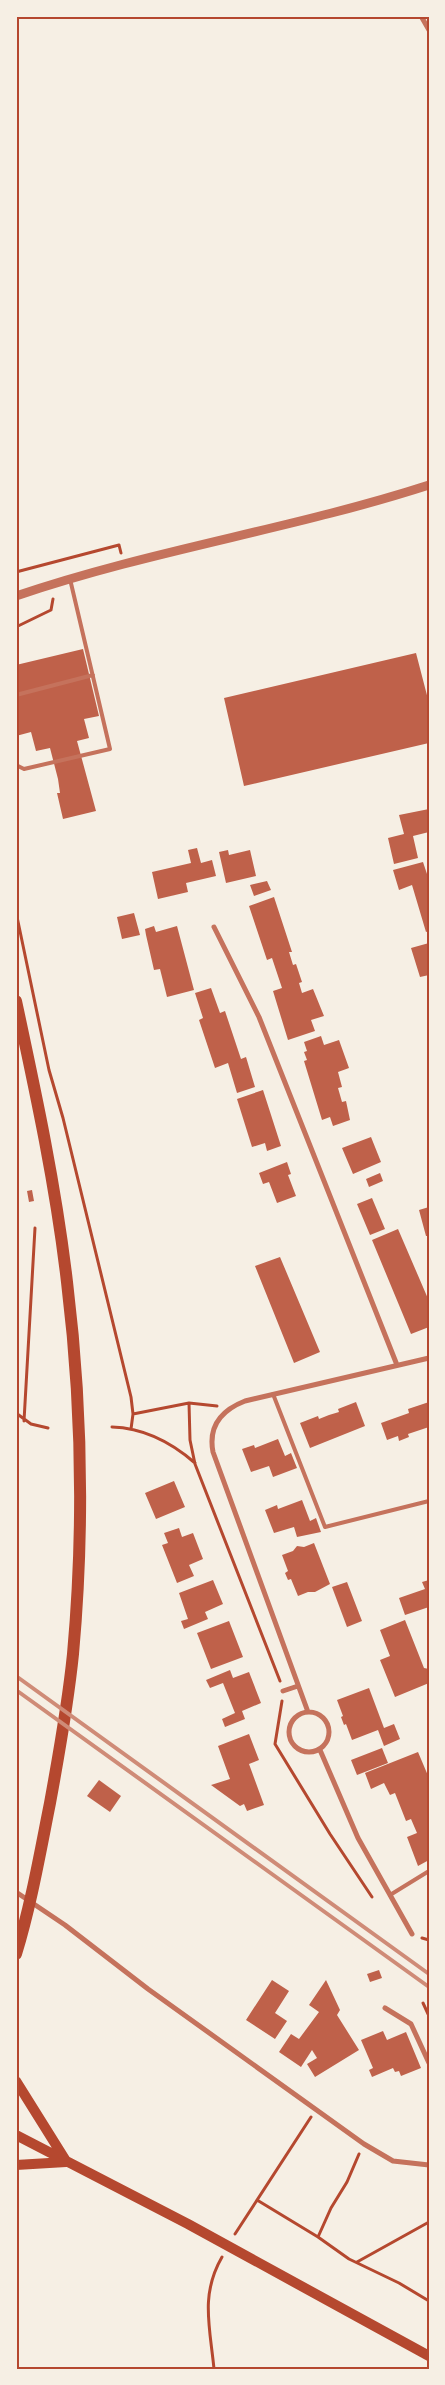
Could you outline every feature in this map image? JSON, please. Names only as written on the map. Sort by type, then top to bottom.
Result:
[{"type":"main road","points":[[16,1001],[52,1181],[71,1314],[79,1483],[75,1626],[70,1686],[39,1859],[16,1954]]},
{"type":"main road","points":[[16,2081],[67,2162]]},
{"type":"main road","points":[[16,2135],[188,2224],[429,2356]]},
{"type":"main road","points":[[16,2164],[67,2162]]},
{"type":"street","points":[[421,16],[429,30]]},
{"type":"street","points":[[16,596],[70,579],[309,520],[429,486]]},
{"type":"street","points":[[214,927],[259,1017],[397,1365]]},
{"type":"street","points":[[308,1712],[213,1452],[211,1439],[214,1427],[220,1416],[245,1401],[429,1358]]},
{"type":"street","points":[[283,1691],[298,1686]]},
{"type":"street","points":[[308,1712],[321,1716],[328,1726],[328,1739],[320,1750],[307,1753],[300,1752],[290,1742],[288,1736],[291,1722],[295,1717],[308,1712]]},
{"type":"street","points":[[320,1750],[358,1838],[412,1934]]},
{"type":"street","points":[[16,1892],[65,1925],[148,1989],[364,2144],[394,2161],[429,2165]]},
{"type":"street","points":[[385,2008],[411,2024],[429,2063]]},
{"type":"lane","points":[[16,765],[24,769],[110,749],[70,579]]},
{"type":"lane","points":[[16,695],[93,675]]},
{"type":"lane","points":[[273,1394],[325,1527],[429,1501]]},
{"type":"lane","points":[[390,1895],[429,1871]]},
{"type":"path","points":[[16,572],[119,545],[124,565]]},
{"type":"path","points":[[16,627],[51,610],[56,583]]},
{"type":"path","points":[[16,912],[49,1070],[63,1118],[127,1379],[133,1414],[131,1429]]},
{"type":"path","points":[[24,1421],[35,1228]]},
{"type":"path","points":[[133,1414],[189,1403],[229,1409]]},
{"type":"path","points":[[189,1403],[190,1440],[195,1464],[283,1691],[275,1744],[372,1898]]},
{"type":"path","points":[[16,1414],[24,1421],[48,1428]]},
{"type":"path","points":[[112,1427],[131,1429],[168,1442],[195,1464]]},
{"type":"path","points":[[423,2003],[429,2016]]},
{"type":"path","points":[[231,2242],[315,2110]]},
{"type":"path","points":[[318,2237],[331,2208],[347,2182],[364,2144]]},
{"type":"path","points":[[257,2200],[318,2237],[356,2263],[400,2283],[429,2301]]},
{"type":"path","points":[[356,2263],[429,2222]]},
{"type":"path","points":[[214,2369],[208,2290],[227,2249]]},
{"type":"building","points":[[83,649],[99,716],[84,719],[89,738],[77,741],[96,811],[63,819],[57,793],[60,793],[58,779],[50,748],[36,751],[31,732],[16,736],[16,665]]},
{"type":"building","points":[[416,653],[429,703],[429,743],[244,786],[224,698]]},
{"type":"building","points":[[429,809],[429,832],[413,836],[418,858],[394,864],[388,838],[404,834],[399,815]]},
{"type":"building","points":[[197,848],[201,863],[212,860],[216,876],[186,883],[188,892],[158,899],[152,872],[191,863],[188,850]]},
{"type":"building","points":[[228,850],[229,855],[250,850],[256,876],[226,883],[219,852]]},
{"type":"building","points":[[423,862],[429,880],[429,931],[426,932],[412,885],[399,890],[393,870]]},
{"type":"building","points":[[267,881],[271,890],[254,896],[250,885]]},
{"type":"building","points":[[274,897],[292,952],[289,952],[293,965],[296,964],[302,982],[299,983],[302,993],[313,989],[324,1016],[311,1020],[315,1031],[288,1040],[273,991],[282,988],[272,958],[267,960],[249,906]]},
{"type":"building","points":[[134,913],[140,935],[122,939],[117,917]]},
{"type":"building","points":[[154,926],[156,932],[177,926],[194,990],[167,997],[160,969],[154,970],[146,935],[145,929]]},
{"type":"building","points":[[429,943],[429,975],[420,977],[411,948]]},
{"type":"building","points":[[211,988],[220,1013],[225,1011],[241,1059],[246,1057],[255,1087],[237,1093],[228,1063],[215,1068],[199,1020],[203,1018],[195,993]]},
{"type":"building","points":[[321,1036],[324,1045],[339,1040],[349,1068],[338,1072],[342,1087],[338,1088],[342,1102],[346,1101],[350,1120],[333,1126],[330,1117],[322,1120],[304,1061],[307,1060],[304,1052],[307,1051],[304,1042]]},
{"type":"building","points":[[263,1090],[281,1146],[267,1151],[265,1143],[252,1147],[237,1099]]},
{"type":"building","points":[[371,1137],[381,1162],[353,1174],[342,1148]]},
{"type":"building","points":[[287,1162],[291,1174],[288,1175],[296,1196],[277,1203],[269,1182],[263,1184],[259,1173]]},
{"type":"building","points":[[380,1173],[383,1181],[369,1187],[366,1179]]},
{"type":"building","points":[[32,1190],[34,1201],[29,1202],[27,1191]]},
{"type":"building","points":[[372,1198],[385,1229],[370,1235],[357,1204]]},
{"type":"building","points":[[429,1207],[429,1236],[426,1236],[419,1210]]},
{"type":"building","points":[[398,1229],[429,1301],[429,1327],[411,1334],[372,1240]]},
{"type":"building","points":[[280,1257],[320,1352],[294,1363],[255,1266]]},
{"type":"building","points":[[356,1402],[365,1426],[310,1448],[300,1423],[318,1416],[319,1419],[339,1412],[338,1409]]},
{"type":"building","points":[[429,1402],[429,1427],[408,1434],[409,1437],[399,1441],[398,1436],[387,1440],[381,1423],[409,1413],[408,1409]]},
{"type":"building","points":[[278,1439],[285,1456],[291,1453],[297,1468],[273,1477],[269,1466],[251,1472],[242,1449],[254,1445],[255,1448]]},
{"type":"building","points":[[174,1481],[185,1507],[156,1519],[145,1493]]},
{"type":"building","points":[[302,1500],[310,1521],[316,1518],[321,1532],[297,1537],[294,1527],[274,1533],[265,1510],[277,1505],[278,1509]]},
{"type":"building","points":[[179,1528],[182,1537],[193,1533],[203,1559],[189,1565],[194,1576],[177,1583],[162,1545],[168,1543],[164,1533]]},
{"type":"building","points":[[314,1543],[330,1584],[315,1592],[308,1592],[298,1596],[291,1579],[288,1580],[285,1573],[288,1571],[282,1555],[293,1551],[297,1546],[304,1547]]},
{"type":"building","points":[[213,1580],[223,1604],[205,1612],[208,1619],[184,1629],[181,1621],[188,1619],[179,1593]]},
{"type":"building","points":[[429,1580],[429,1607],[405,1615],[399,1598],[425,1589],[422,1582]]},
{"type":"building","points":[[347,1582],[362,1621],[347,1627],[332,1587]]},
{"type":"building","points":[[405,1620],[424,1668],[429,1669],[429,1683],[395,1697],[380,1660],[390,1656],[380,1630]]},
{"type":"building","points":[[229,1621],[243,1657],[211,1669],[197,1633]]},
{"type":"building","points":[[230,1670],[233,1678],[249,1672],[261,1703],[242,1711],[245,1719],[225,1727],[222,1719],[235,1713],[223,1683],[210,1688],[206,1680]]},
{"type":"building","points":[[369,1688],[384,1728],[394,1724],[400,1739],[384,1746],[378,1730],[352,1740],[341,1717],[343,1716],[337,1700]]},
{"type":"building","points":[[249,1734],[259,1760],[249,1764],[264,1805],[247,1811],[244,1804],[240,1806],[211,1785],[230,1779],[218,1746]]},
{"type":"building","points":[[382,1748],[388,1763],[357,1775],[351,1760]]},
{"type":"building","points":[[418,1752],[429,1778],[429,1860],[418,1866],[407,1837],[417,1833],[411,1819],[406,1821],[395,1793],[390,1795],[384,1783],[371,1789],[365,1773]]},
{"type":"building","points":[[99,1780],[121,1796],[110,1812],[87,1796]]},
{"type":"building","points":[[379,1970],[382,1978],[370,1982],[367,1974]]},
{"type":"building","points":[[272,1980],[289,1991],[275,2013],[287,2021],[275,2039],[246,2020]]},
{"type":"building","points":[[326,1980],[340,2010],[337,2015],[359,2050],[315,2077],[307,2064],[317,2058],[312,2050],[301,2067],[279,2052],[291,2034],[299,2039],[319,2012],[309,2005]]},
{"type":"building","points":[[383,2031],[387,2040],[406,2032],[421,2068],[401,2076],[399,2071],[395,2072],[393,2068],[372,2077],[369,2070],[373,2068],[361,2040]]},
{"type":"railway","points":[[16,1676],[429,1974]]},
{"type":"railway","points":[[16,1690],[429,1987]]}]
